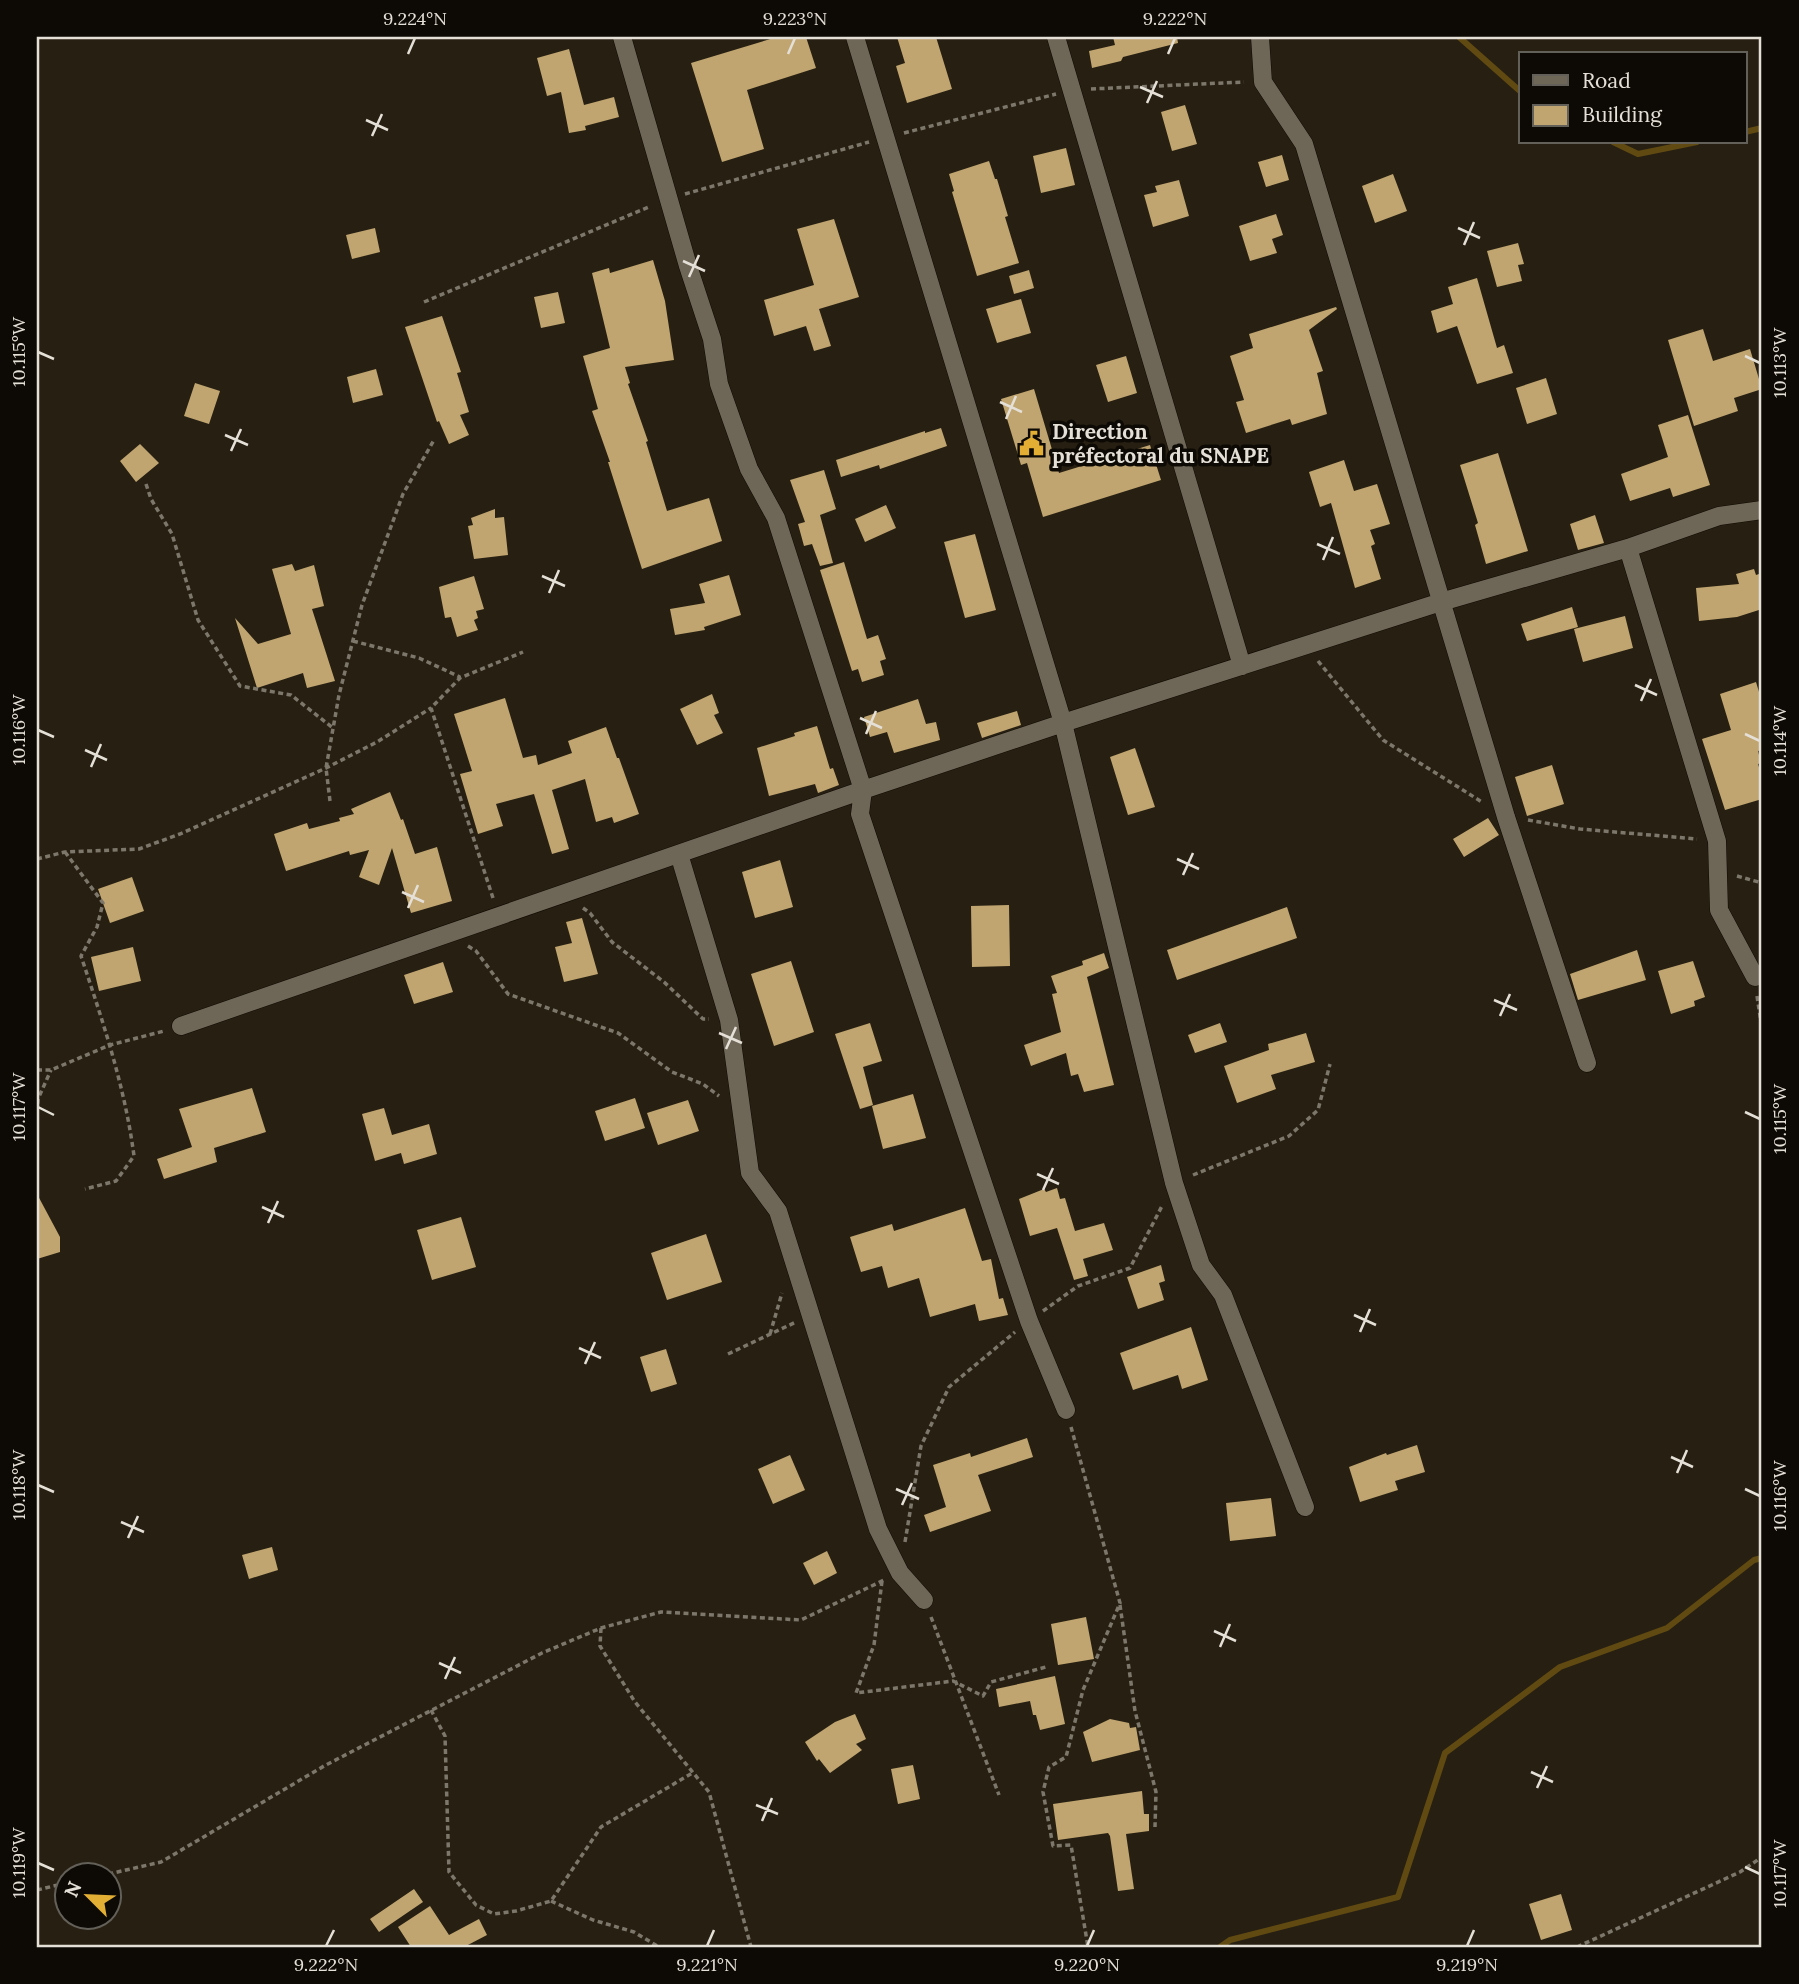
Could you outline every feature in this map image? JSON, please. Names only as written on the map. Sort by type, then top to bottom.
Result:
[{"type":"street","points":[[622,37],[668,199],[712,339],[719,384],[749,469],[776,517],[863,790],[860,814],[1029,1321],[1066,1409]]},
{"type":"street","points":[[855,37],[1063,723],[1174,1183],[1201,1265],[1223,1295],[1305,1507]]},
{"type":"street","points":[[1056,37],[1242,666]]},
{"type":"street","points":[[1260,37],[1263,82],[1304,144],[1506,817],[1587,1063]]},
{"type":"street","points":[[181,1026],[1063,723],[1441,602],[1628,548],[1719,516],[1762,510]]},
{"type":"street","points":[[1628,548],[1717,841],[1719,910],[1755,977]]},
{"type":"street","points":[[678,854],[729,1020],[750,1173],[778,1211],[878,1529],[900,1573],[924,1600]]},
{"type":"path","points":[[424,302],[668,199],[887,137],[1072,90],[1263,82]]},
{"type":"path","points":[[330,801],[326,768],[362,605],[403,494],[434,440]]},
{"type":"path","points":[[146,484],[151,499],[172,534],[198,620],[240,686],[291,695],[333,728]]},
{"type":"path","points":[[353,641],[419,658],[460,678]]},
{"type":"path","points":[[37,859],[65,852],[139,849],[180,834],[377,742],[431,708],[460,678],[523,652]]},
{"type":"path","points":[[431,708],[500,916]]},
{"type":"path","points":[[65,852],[103,903],[97,927],[81,956],[128,1111],[134,1156],[116,1181],[85,1189]]},
{"type":"path","points":[[1718,872],[1762,883]]},
{"type":"path","points":[[562,895],[590,913],[612,942],[664,982],[703,1019],[729,1020]]},
{"type":"path","points":[[447,934],[476,951],[508,994],[618,1032],[672,1072],[703,1084],[741,1111]]},
{"type":"path","points":[[1755,977],[1762,1029]]},
{"type":"path","points":[[37,1070],[51,1070],[110,1045],[181,1026]]},
{"type":"path","points":[[122,1870],[161,1862],[324,1766],[541,1653],[601,1628],[661,1612],[801,1620],[900,1573],[921,1446],[949,1387],[1029,1321],[1078,1286],[1130,1268],[1174,1183],[1289,1136],[1318,1110],[1330,1063]]},
{"type":"path","points":[[37,1112],[38,1099],[51,1070]]},
{"type":"path","points":[[770,1334],[793,1259]]},
{"type":"path","points":[[728,1354],[811,1315]]},
{"type":"path","points":[[1066,1409],[1120,1603],[1135,1711],[1156,1793],[1155,1827]]},
{"type":"path","points":[[882,1581],[874,1645],[856,1693],[953,1681],[983,1696],[990,1682],[1046,1668]]},
{"type":"path","points":[[924,1600],[999,1795]]},
{"type":"path","points":[[1088,1947],[1071,1845],[1053,1846],[1043,1792],[1049,1767],[1066,1757],[1083,1690],[1120,1603]]},
{"type":"path","points":[[601,1628],[600,1646],[635,1702],[709,1792],[751,1947]]},
{"type":"path","points":[[431,1710],[445,1736],[449,1872],[476,1905],[494,1914],[516,1911],[551,1900],[601,1827],[694,1772]]},
{"type":"path","points":[[1577,1947],[1740,1872],[1762,1857]]},
{"type":"path","points":[[551,1900],[593,1920],[634,1932],[659,1947]]},
{"type":"building","points":[[777,37],[806,37],[816,68],[747,90],[764,149],[722,162],[691,63]]},
{"type":"building","points":[[897,37],[936,37],[952,89],[907,103],[896,66],[905,63]]},
{"type":"building","points":[[1113,37],[1177,37],[1178,43],[1092,68],[1089,51],[1115,45]]},
{"type":"building","points":[[569,49],[584,105],[614,97],[619,117],[585,126],[586,130],[569,133],[561,92],[547,96],[537,58]]},
{"type":"building","points":[[1185,105],[1197,144],[1172,151],[1161,112]]},
{"type":"building","points":[[1066,148],[1075,185],[1041,193],[1033,156]]},
{"type":"building","points":[[1282,155],[1289,180],[1266,187],[1258,162]]},
{"type":"building","points":[[989,161],[1008,216],[1005,217],[1019,263],[977,276],[949,174]]},
{"type":"building","points":[[1393,174],[1407,211],[1375,223],[1362,186]]},
{"type":"building","points":[[1179,180],[1189,216],[1153,227],[1144,195],[1157,192],[1155,186]]},
{"type":"building","points":[[1276,214],[1283,235],[1272,239],[1277,253],[1250,261],[1239,226]]},
{"type":"building","points":[[834,219],[859,297],[819,309],[831,346],[814,351],[806,326],[774,336],[764,300],[814,285],[797,229]]},
{"type":"building","points":[[375,228],[380,252],[352,259],[346,235]]},
{"type":"building","points":[[1518,243],[1524,264],[1518,265],[1522,281],[1497,287],[1487,251]]},
{"type":"building","points":[[653,260],[665,301],[674,360],[625,367],[630,383],[628,384],[648,441],[646,442],[667,511],[709,498],[722,541],[642,569],[592,411],[598,409],[583,356],[610,348],[592,273],[609,268],[610,273]]},
{"type":"building","points":[[1029,270],[1034,288],[1014,294],[1009,276]]},
{"type":"building","points":[[1477,278],[1497,348],[1504,345],[1513,373],[1477,384],[1457,326],[1437,333],[1431,311],[1453,304],[1448,287]]},
{"type":"building","points":[[558,292],[565,323],[541,328],[534,297]]},
{"type":"building","points":[[1021,299],[1031,333],[997,343],[986,309]]},
{"type":"building","points":[[1336,307],[1337,309],[1309,330],[1323,371],[1317,373],[1327,414],[1292,425],[1290,419],[1246,433],[1236,402],[1244,400],[1230,356],[1253,348],[1249,334]]},
{"type":"building","points":[[442,316],[461,372],[457,373],[469,412],[460,415],[469,435],[449,444],[439,421],[437,422],[405,327]]},
{"type":"building","points":[[1703,329],[1713,361],[1750,349],[1762,389],[1734,398],[1738,411],[1694,426],[1668,340]]},
{"type":"building","points":[[1126,356],[1137,393],[1108,402],[1096,365]]},
{"type":"building","points":[[376,369],[383,395],[353,403],[347,377]]},
{"type":"building","points":[[1546,378],[1557,414],[1527,424],[1516,388]]},
{"type":"building","points":[[195,383],[220,391],[209,424],[184,416]]},
{"type":"building","points":[[1034,389],[1059,473],[1150,445],[1161,480],[1043,517],[1027,463],[1021,465],[1001,399]]},
{"type":"building","points":[[1688,415],[1710,485],[1673,497],[1670,488],[1630,501],[1621,474],[1668,457],[1658,425]]},
{"type":"building","points":[[941,428],[947,446],[880,469],[879,465],[841,477],[836,460]]},
{"type":"building","points":[[140,444],[159,463],[136,482],[120,461]]},
{"type":"building","points":[[1498,453],[1528,551],[1486,564],[1475,525],[1478,523],[1460,465]]},
{"type":"building","points":[[1344,460],[1354,491],[1377,484],[1390,524],[1370,530],[1375,544],[1371,546],[1381,579],[1355,588],[1331,503],[1320,507],[1309,472]]},
{"type":"building","points":[[824,470],[836,509],[820,515],[833,563],[820,566],[812,544],[804,546],[798,524],[805,522],[790,480]]},
{"type":"building","points":[[886,505],[896,528],[865,542],[855,519]]},
{"type":"building","points":[[495,509],[495,518],[504,517],[508,555],[474,559],[468,526],[473,525],[471,518]]},
{"type":"building","points":[[1595,515],[1604,543],[1578,550],[1570,524]]},
{"type":"building","points":[[975,534],[996,610],[965,618],[944,542]]},
{"type":"building","points":[[844,562],[867,639],[878,635],[886,659],[880,661],[884,675],[862,682],[858,669],[852,671],[820,570]]},
{"type":"building","points":[[292,564],[295,571],[314,565],[324,606],[312,609],[335,681],[307,688],[303,673],[257,688],[235,618],[258,644],[291,634],[272,569]]},
{"type":"building","points":[[1754,569],[1756,575],[1762,573],[1762,609],[1737,617],[1699,621],[1696,588],[1739,584],[1736,574]]},
{"type":"building","points":[[729,575],[741,615],[704,627],[705,630],[675,635],[670,609],[705,603],[699,584]]},
{"type":"building","points":[[474,576],[484,609],[476,611],[478,618],[474,620],[478,630],[457,637],[451,617],[445,618],[439,587]]},
{"type":"building","points":[[1572,607],[1578,627],[1527,641],[1521,624]]},
{"type":"building","points":[[1625,616],[1633,648],[1583,662],[1574,629]]},
{"type":"building","points":[[1756,682],[1762,702],[1762,750],[1758,751],[1761,763],[1758,764],[1762,778],[1762,799],[1725,810],[1702,739],[1731,730],[1720,694]]},
{"type":"building","points":[[712,694],[719,713],[714,715],[723,733],[697,745],[680,709]]},
{"type":"building","points":[[505,698],[523,758],[536,755],[538,765],[572,753],[568,741],[606,727],[639,814],[614,823],[612,817],[596,822],[585,779],[552,790],[569,849],[552,854],[534,794],[496,804],[503,826],[478,834],[460,774],[472,771],[454,714]]},
{"type":"building","points":[[918,699],[926,724],[936,722],[940,740],[894,753],[887,732],[870,737],[864,717]]},
{"type":"building","points":[[1017,711],[1021,725],[982,738],[977,723]]},
{"type":"building","points":[[817,726],[830,769],[833,768],[839,785],[818,793],[815,784],[769,796],[757,748]]},
{"type":"building","points":[[1135,748],[1155,807],[1128,815],[1110,757]]},
{"type":"building","points":[[1552,765],[1564,804],[1527,816],[1515,777]]},
{"type":"building","points":[[390,792],[415,854],[437,847],[452,901],[411,913],[392,848],[379,885],[359,877],[369,850],[350,855],[349,851],[286,871],[274,834],[307,823],[309,829],[340,821],[339,818],[354,814],[351,809]]},
{"type":"building","points":[[1488,818],[1499,835],[1464,857],[1453,839]]},
{"type":"building","points":[[780,860],[793,907],[755,918],[742,872]]},
{"type":"building","points":[[132,877],[144,911],[110,923],[98,889]]},
{"type":"building","points":[[1009,905],[1010,966],[972,967],[971,906]]},
{"type":"building","points":[[1287,907],[1297,938],[1177,980],[1167,950]]},
{"type":"building","points":[[582,918],[598,974],[564,982],[555,947],[572,943],[566,922]]},
{"type":"building","points":[[133,947],[141,981],[99,991],[91,957]]},
{"type":"building","points":[[1637,950],[1646,980],[1578,1000],[1570,974]]},
{"type":"building","points":[[1104,953],[1109,968],[1087,977],[1114,1085],[1084,1092],[1078,1074],[1071,1076],[1066,1053],[1031,1066],[1024,1045],[1061,1032],[1052,994],[1057,993],[1051,976],[1083,965],[1082,961]]},
{"type":"building","points":[[791,961],[814,1032],[774,1046],[751,974]]},
{"type":"building","points":[[1693,961],[1705,997],[1694,1001],[1695,1006],[1671,1014],[1658,971]]},
{"type":"building","points":[[443,962],[453,992],[414,1004],[404,975]]},
{"type":"building","points":[[870,1023],[882,1061],[863,1067],[873,1105],[860,1109],[835,1034]]},
{"type":"building","points":[[1220,1023],[1227,1042],[1195,1053],[1188,1035]]},
{"type":"building","points":[[1306,1033],[1315,1062],[1271,1075],[1276,1089],[1237,1103],[1224,1066],[1269,1050],[1268,1044]]},
{"type":"building","points":[[252,1088],[266,1132],[214,1148],[217,1162],[164,1179],[157,1159],[192,1147],[179,1109]]},
{"type":"building","points":[[913,1094],[926,1138],[883,1149],[872,1106]]},
{"type":"building","points":[[635,1098],[645,1128],[605,1141],[595,1111]]},
{"type":"building","points":[[688,1100],[699,1131],[658,1145],[647,1113]]},
{"type":"building","points":[[384,1108],[392,1135],[429,1124],[437,1154],[404,1164],[401,1153],[375,1161],[362,1114]]},
{"type":"building","points":[[1057,1188],[1060,1199],[1065,1198],[1075,1231],[1104,1223],[1113,1250],[1083,1259],[1088,1276],[1074,1280],[1057,1228],[1030,1236],[1019,1199],[1044,1189],[1046,1192]]},
{"type":"building","points":[[37,1194],[60,1237],[60,1252],[37,1259]]},
{"type":"building","points":[[965,1208],[982,1261],[991,1259],[999,1299],[1003,1298],[1008,1315],[979,1321],[975,1304],[930,1317],[919,1278],[888,1288],[882,1266],[861,1272],[850,1237],[892,1224],[894,1231]]},
{"type":"building","points":[[461,1217],[476,1267],[432,1280],[417,1230]]},
{"type":"building","points":[[706,1234],[722,1282],[667,1300],[651,1253]]},
{"type":"building","points":[[1161,1265],[1165,1281],[1159,1283],[1164,1300],[1138,1309],[1127,1277]]},
{"type":"building","points":[[1191,1327],[1208,1380],[1182,1389],[1178,1375],[1133,1390],[1120,1353]]},
{"type":"building","points":[[666,1349],[677,1384],[651,1392],[640,1357]]},
{"type":"building","points":[[1027,1438],[1033,1457],[978,1475],[991,1511],[930,1532],[924,1515],[946,1507],[933,1465],[970,1453],[971,1457]]},
{"type":"building","points":[[1417,1445],[1425,1472],[1395,1481],[1398,1490],[1360,1502],[1349,1467]]},
{"type":"building","points":[[790,1455],[805,1490],[773,1504],[758,1469]]},
{"type":"building","points":[[1271,1498],[1276,1536],[1230,1541],[1226,1503]]},
{"type":"building","points":[[272,1547],[278,1570],[249,1579],[242,1555]]},
{"type":"building","points":[[827,1551],[837,1573],[814,1585],[803,1563]]},
{"type":"building","points":[[1086,1617],[1094,1659],[1058,1665],[1051,1624]]},
{"type":"building","points":[[1055,1676],[1065,1724],[1040,1730],[1030,1701],[999,1707],[996,1689]]},
{"type":"building","points":[[855,1714],[866,1739],[856,1744],[862,1750],[830,1773],[819,1759],[817,1761],[805,1742],[835,1722]]},
{"type":"building","points":[[1110,1719],[1129,1723],[1130,1728],[1136,1727],[1140,1750],[1092,1762],[1083,1732]]},
{"type":"building","points":[[913,1765],[920,1799],[898,1804],[891,1769]]},
{"type":"building","points":[[1142,1791],[1144,1814],[1149,1814],[1149,1831],[1126,1834],[1134,1889],[1118,1891],[1108,1833],[1058,1840],[1053,1804]]},
{"type":"building","points":[[414,1889],[423,1902],[379,1932],[370,1919]]},
{"type":"building","points":[[1561,1894],[1572,1930],[1541,1940],[1529,1904]]},
{"type":"building","points":[[430,1906],[449,1935],[479,1919],[487,1935],[464,1947],[411,1947],[398,1927]]},
{"type":"waterway","points":[[1459,37],[1519,90]]},
{"type":"waterway","points":[[1746,132],[1762,128]]},
{"type":"waterway","points":[[1617,144],[1638,154],[1687,144]]},
{"type":"waterway","points":[[1220,1947],[1230,1940],[1398,1897],[1445,1753],[1560,1667],[1667,1628],[1754,1560],[1762,1558]]},
{"type":"place","name":"Direction préfectoral du SNAPE","points":[[1032,444]]}]
